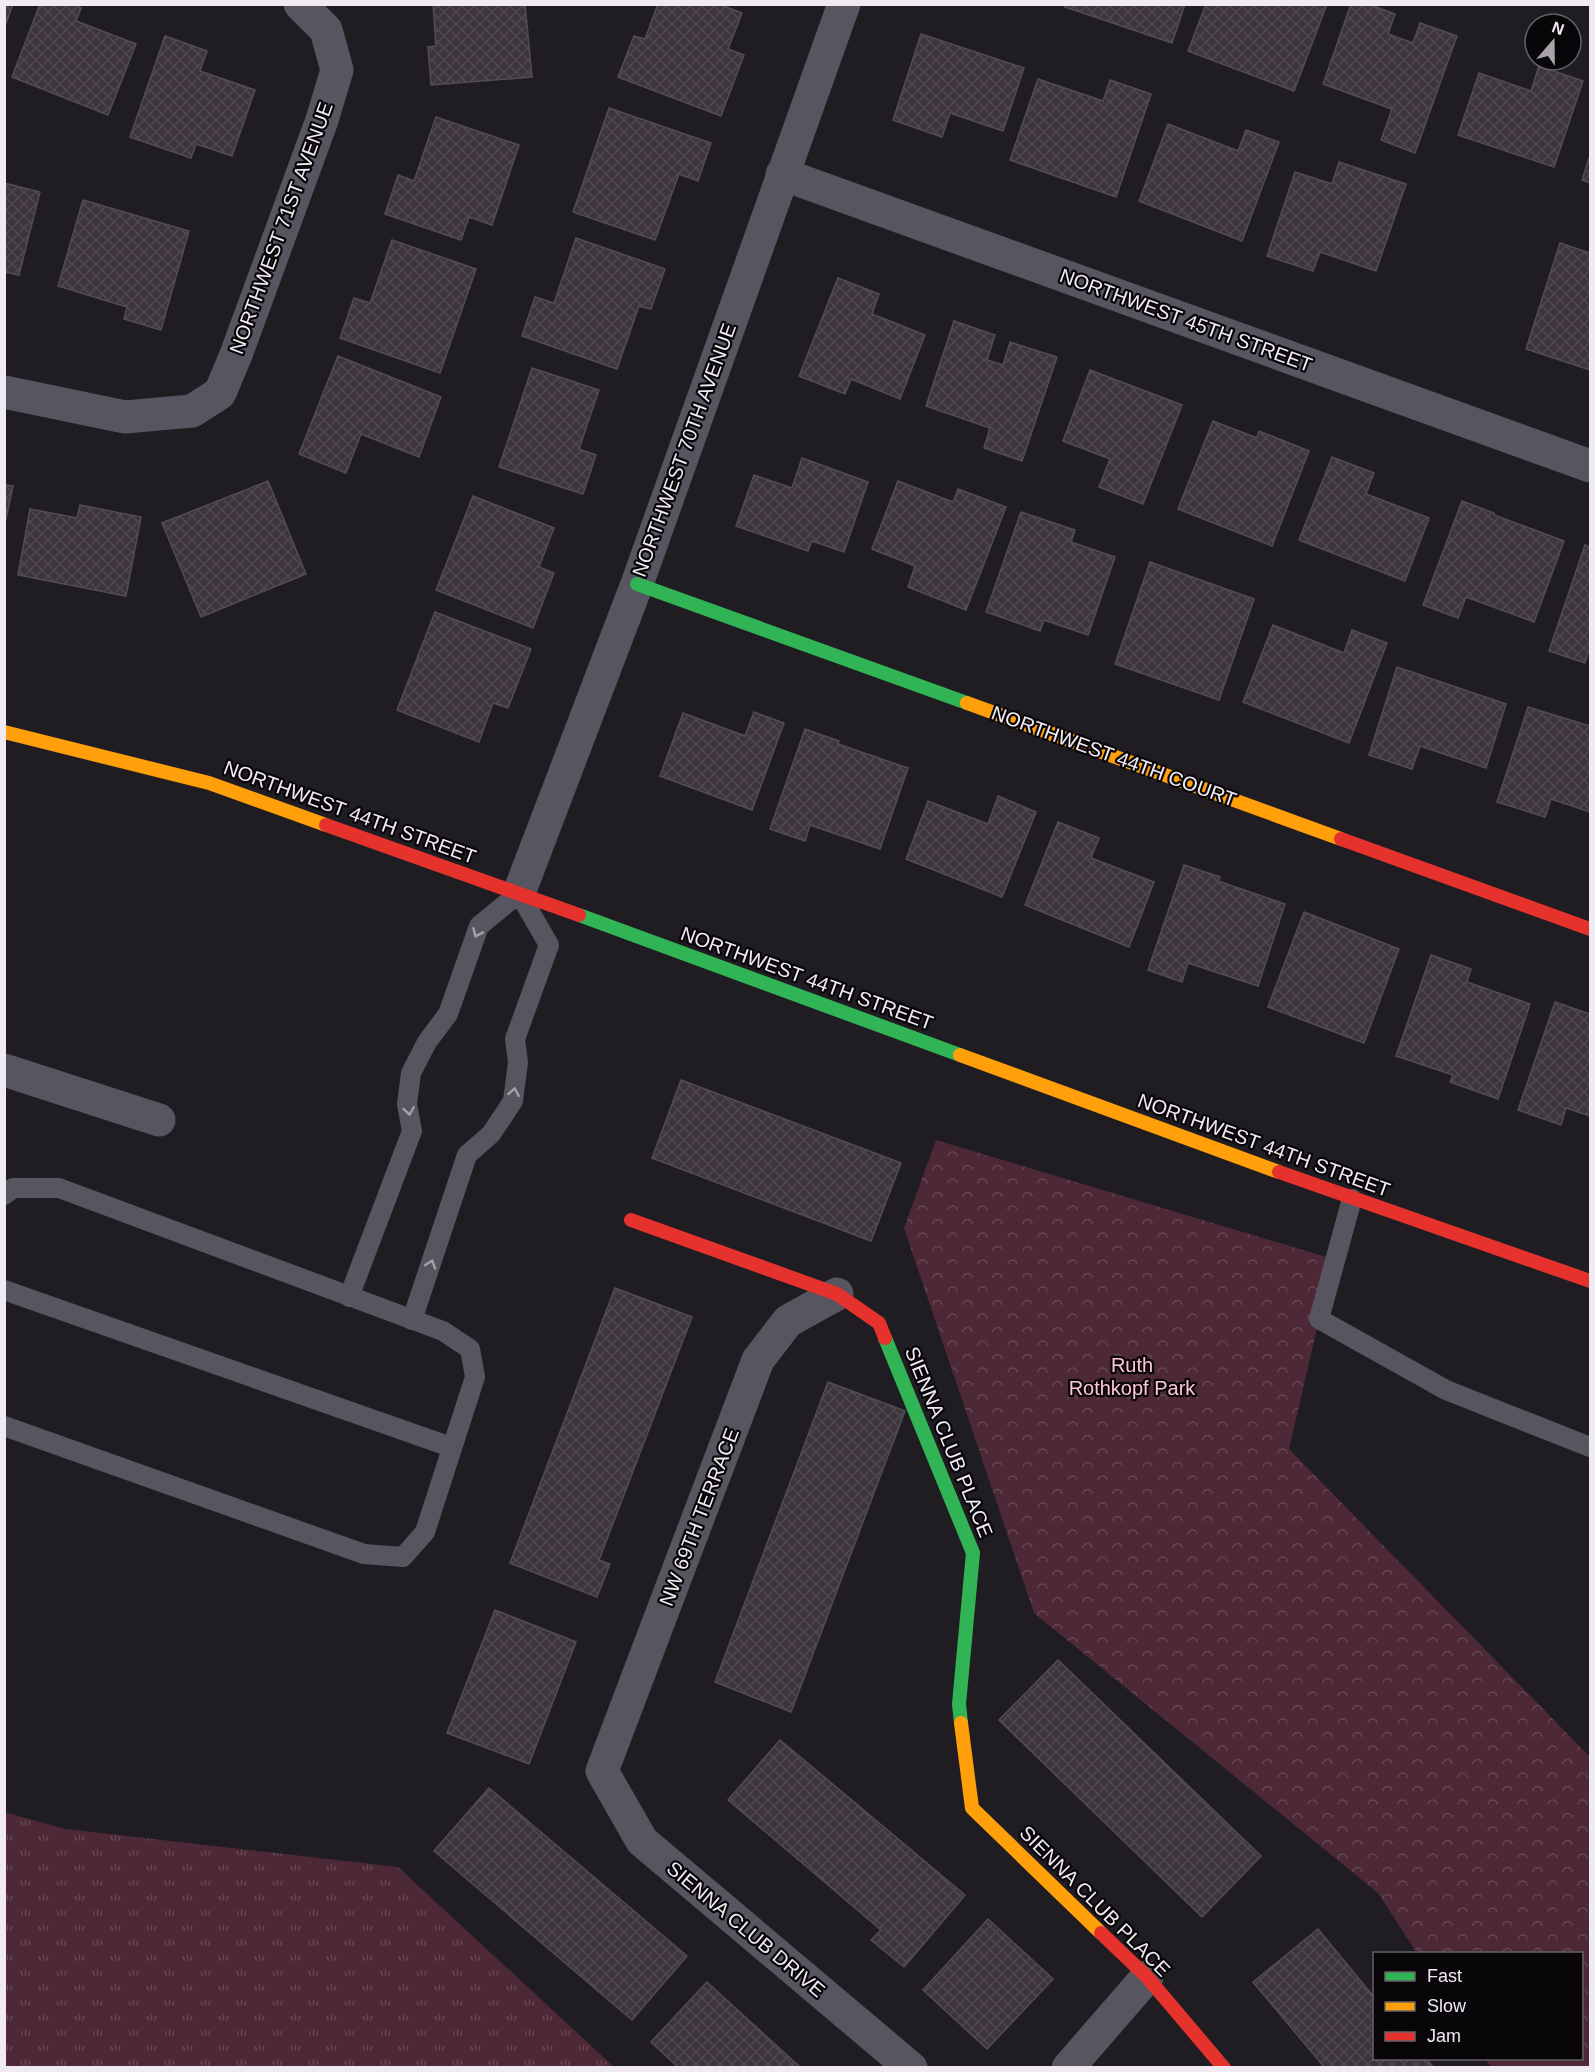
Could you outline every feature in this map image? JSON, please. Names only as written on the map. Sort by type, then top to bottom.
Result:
[{"type":"street","name":"NORTHWEST 71ST AVENUE","points":[[4,392],[125,417],[192,411],[220,393],[322,120],[337,70],[326,30],[300,4]]},
{"type":"street","name":"NORTHWEST 70TH AVENUE","points":[[519,893],[637,584],[844,4]]},
{"type":"street","name":"NORTHWEST 45TH STREET","points":[[782,174],[1590,466]]},
{"type":"street","name":"NORTHWEST 44TH COURT","points":[[637,584],[1590,929]]},
{"type":"street","name":"NORTHWEST 44TH STREET","points":[[4,732],[209,783],[519,893],[1352,1199],[1590,1281]]},
{"type":"street","points":[[4,1070],[159,1120]]},
{"type":"street","name":"SIENNA CLUB PLACE","points":[[631,1220],[837,1294],[879,1323],[973,1553],[959,1704],[972,1808],[1147,1977],[1224,2067]]},
{"type":"street","name":"NW 69TH TERRACE","points":[[602,1772],[758,1360],[788,1322],[837,1294]]},
{"type":"street","name":"SIENNA CLUB DRIVE","points":[[602,1772],[642,1841],[911,2067]]},
{"type":"street","points":[[1068,2067],[1147,1977]]},
{"type":"lane","points":[[350,1297],[412,1131],[407,1104],[411,1073],[427,1042],[448,1014],[479,926],[519,893],[549,945],[515,1038],[518,1062],[513,1101],[491,1134],[467,1155],[412,1320]]},
{"type":"lane","points":[[4,1195],[13,1188],[59,1188],[443,1331],[470,1348],[475,1377],[425,1532],[403,1557],[364,1554],[4,1426]]},
{"type":"lane","points":[[1352,1199],[1319,1319],[1446,1390],[1590,1448]]},
{"type":"lane","points":[[4,1290],[451,1448]]},
{"type":"green space","name":"Ruth Rothkopf Park","points":[[936,1140],[1333,1259],[1289,1449],[1590,1757],[1590,2067],[1491,2067],[1486,2060],[1583,2060],[1583,1952],[1416,1952],[1378,1893],[1034,1613],[904,1228]]},
{"type":"green space","points":[[4,1812],[65,1829],[398,1867],[614,2067],[5,2067]]},
{"type":"building","points":[[4,4],[13,4],[4,29]]},
{"type":"building","points":[[40,4],[73,4],[81,8],[76,21],[136,44],[108,115],[12,77]]},
{"type":"building","points":[[433,4],[525,4],[532,77],[431,85],[428,47],[436,46]]},
{"type":"building","points":[[658,4],[718,4],[742,13],[728,49],[744,55],[721,116],[618,77],[634,36],[645,39]]},
{"type":"building","points":[[1066,4],[1185,4],[1172,43],[1065,7]]},
{"type":"building","points":[[1206,4],[1327,4],[1294,91],[1188,51]]},
{"type":"building","points":[[1351,4],[1368,4],[1395,14],[1388,34],[1413,43],[1420,23],[1457,36],[1415,153],[1381,140],[1392,109],[1323,84]]},
{"type":"building","points":[[921,34],[1024,68],[1003,131],[950,113],[942,137],[893,120]]},
{"type":"building","points":[[165,36],[207,51],[200,71],[255,90],[232,156],[196,144],[191,158],[130,137]]},
{"type":"building","points":[[1537,72],[1557,72],[1583,81],[1554,167],[1458,135],[1479,73],[1531,91]]},
{"type":"building","points":[[1038,79],[1103,101],[1110,80],[1151,94],[1116,197],[1010,160]]},
{"type":"building","points":[[609,108],[711,143],[698,181],[679,174],[655,240],[573,212]]},
{"type":"building","points":[[436,117],[519,145],[492,225],[469,217],[461,240],[385,214],[398,175],[414,181]]},
{"type":"building","points":[[1168,124],[1238,151],[1246,130],[1279,142],[1242,241],[1139,201]]},
{"type":"building","points":[[1590,155],[1590,183],[1582,180]]},
{"type":"building","points":[[1339,162],[1406,184],[1376,271],[1320,252],[1313,271],[1267,256],[1295,172],[1332,184]]},
{"type":"building","points":[[4,183],[40,192],[19,275],[4,272]]},
{"type":"building","points":[[83,200],[189,231],[161,330],[124,319],[127,307],[58,286]]},
{"type":"building","points":[[576,238],[665,269],[651,309],[639,306],[617,369],[522,336],[535,297],[554,303]]},
{"type":"building","points":[[392,240],[476,269],[440,373],[340,338],[354,298],[370,303]]},
{"type":"building","points":[[1560,243],[1590,253],[1590,370],[1526,349]]},
{"type":"building","points":[[838,278],[879,294],[872,314],[925,335],[900,399],[851,379],[845,394],[799,376]]},
{"type":"building","points":[[954,321],[995,335],[987,360],[1003,365],[1010,342],[1057,357],[1022,461],[984,448],[990,428],[926,406]]},
{"type":"building","points":[[338,356],[441,397],[419,457],[361,434],[346,473],[299,454]]},
{"type":"building","points":[[532,368],[599,390],[579,449],[596,455],[583,494],[499,467]]},
{"type":"building","points":[[1090,370],[1182,405],[1143,504],[1099,487],[1110,459],[1063,441]]},
{"type":"building","points":[[1213,421],[1257,438],[1259,431],[1309,451],[1272,546],[1178,509]]},
{"type":"building","points":[[1332,457],[1374,473],[1366,494],[1429,518],[1405,581],[1299,540]]},
{"type":"building","points":[[802,458],[868,482],[844,552],[812,541],[808,551],[736,526],[754,475],[792,488]]},
{"type":"building","points":[[268,481],[306,574],[201,617],[162,523]]},
{"type":"building","points":[[898,481],[953,502],[958,489],[1006,507],[966,610],[908,587],[915,566],[872,549]]},
{"type":"building","points":[[4,485],[13,486],[4,528]]},
{"type":"building","points":[[473,496],[554,528],[539,567],[554,573],[533,628],[436,590]]},
{"type":"building","points":[[1462,501],[1564,541],[1534,622],[1466,597],[1458,618],[1423,605]]},
{"type":"building","points":[[80,505],[141,517],[126,596],[18,575],[30,509],[77,518]]},
{"type":"building","points":[[1021,512],[1075,530],[1071,542],[1115,557],[1088,635],[1044,620],[1040,631],[986,612]]},
{"type":"building","points":[[1585,545],[1590,547],[1590,647],[1585,663],[1549,651]]},
{"type":"building","points":[[1150,562],[1254,599],[1219,700],[1115,664]]},
{"type":"building","points":[[435,612],[531,649],[508,708],[493,703],[479,742],[397,710]]},
{"type":"building","points":[[1273,625],[1344,653],[1352,630],[1387,643],[1349,743],[1243,702]]},
{"type":"building","points":[[1397,667],[1506,704],[1486,768],[1420,746],[1412,769],[1369,755]]},
{"type":"building","points":[[1528,707],[1590,726],[1590,812],[1551,799],[1545,817],[1497,802]]},
{"type":"building","points":[[754,712],[784,723],[752,810],[660,776],[683,713],[745,736]]},
{"type":"building","points":[[805,729],[839,741],[838,744],[908,768],[880,849],[810,825],[805,841],[770,829]]},
{"type":"building","points":[[998,796],[1036,812],[1002,897],[906,859],[928,801],[988,824]]},
{"type":"building","points":[[1058,822],[1099,838],[1091,858],[1154,882],[1129,947],[1025,905]]},
{"type":"building","points":[[1184,865],[1220,877],[1218,881],[1285,904],[1258,986],[1188,963],[1182,982],[1148,970]]},
{"type":"building","points":[[1304,912],[1399,949],[1364,1043],[1268,1007]]},
{"type":"building","points":[[1431,955],[1471,969],[1467,982],[1530,1004],[1498,1099],[1450,1082],[1453,1075],[1396,1056]]},
{"type":"building","points":[[1555,1002],[1590,1014],[1590,1116],[1566,1108],[1561,1125],[1518,1110]]},
{"type":"building","points":[[681,1080],[901,1163],[871,1241],[652,1158]]},
{"type":"building","points":[[615,1288],[692,1317],[599,1560],[610,1564],[597,1597],[510,1563]]},
{"type":"building","points":[[828,1382],[905,1411],[791,1712],[715,1682]]},
{"type":"building","points":[[495,1610],[576,1642],[529,1764],[447,1733]]},
{"type":"building","points":[[1058,1660],[1261,1856],[1202,1917],[999,1720]]},
{"type":"building","points":[[780,1740],[965,1895],[904,1967],[871,1940],[881,1930],[728,1800]]},
{"type":"building","points":[[489,1788],[687,1956],[632,2020],[434,1851]]},
{"type":"building","points":[[988,1919],[1053,1979],[987,2049],[923,1990]]},
{"type":"building","points":[[1318,1929],[1373,1996],[1373,2060],[1428,2060],[1434,2068],[1325,2068],[1253,1982]]},
{"type":"building","points":[[707,1982],[801,2068],[679,2068],[651,2042]]},
{"type":"traffic: fast","points":[[637,584],[967,703]]},
{"type":"traffic: fast","points":[[579,915],[960,1055]]},
{"type":"traffic: fast","points":[[885,1338],[973,1553],[959,1704],[961,1723]]},
{"type":"traffic: slow","points":[[967,703],[1341,839]]},
{"type":"traffic: slow","points":[[4,732],[209,783],[326,825]]},
{"type":"traffic: slow","points":[[960,1055],[1279,1172]]},
{"type":"traffic: slow","points":[[961,1723],[972,1808],[1101,1933]]},
{"type":"traffic: jam","points":[[326,825],[579,915]]},
{"type":"traffic: jam","points":[[1341,839],[1590,929]]},
{"type":"traffic: jam","points":[[1279,1172],[1590,1281]]},
{"type":"traffic: jam","points":[[631,1220],[837,1294],[879,1323],[885,1338]]},
{"type":"traffic: jam","points":[[1101,1933],[1147,1977],[1224,2068]]}]
